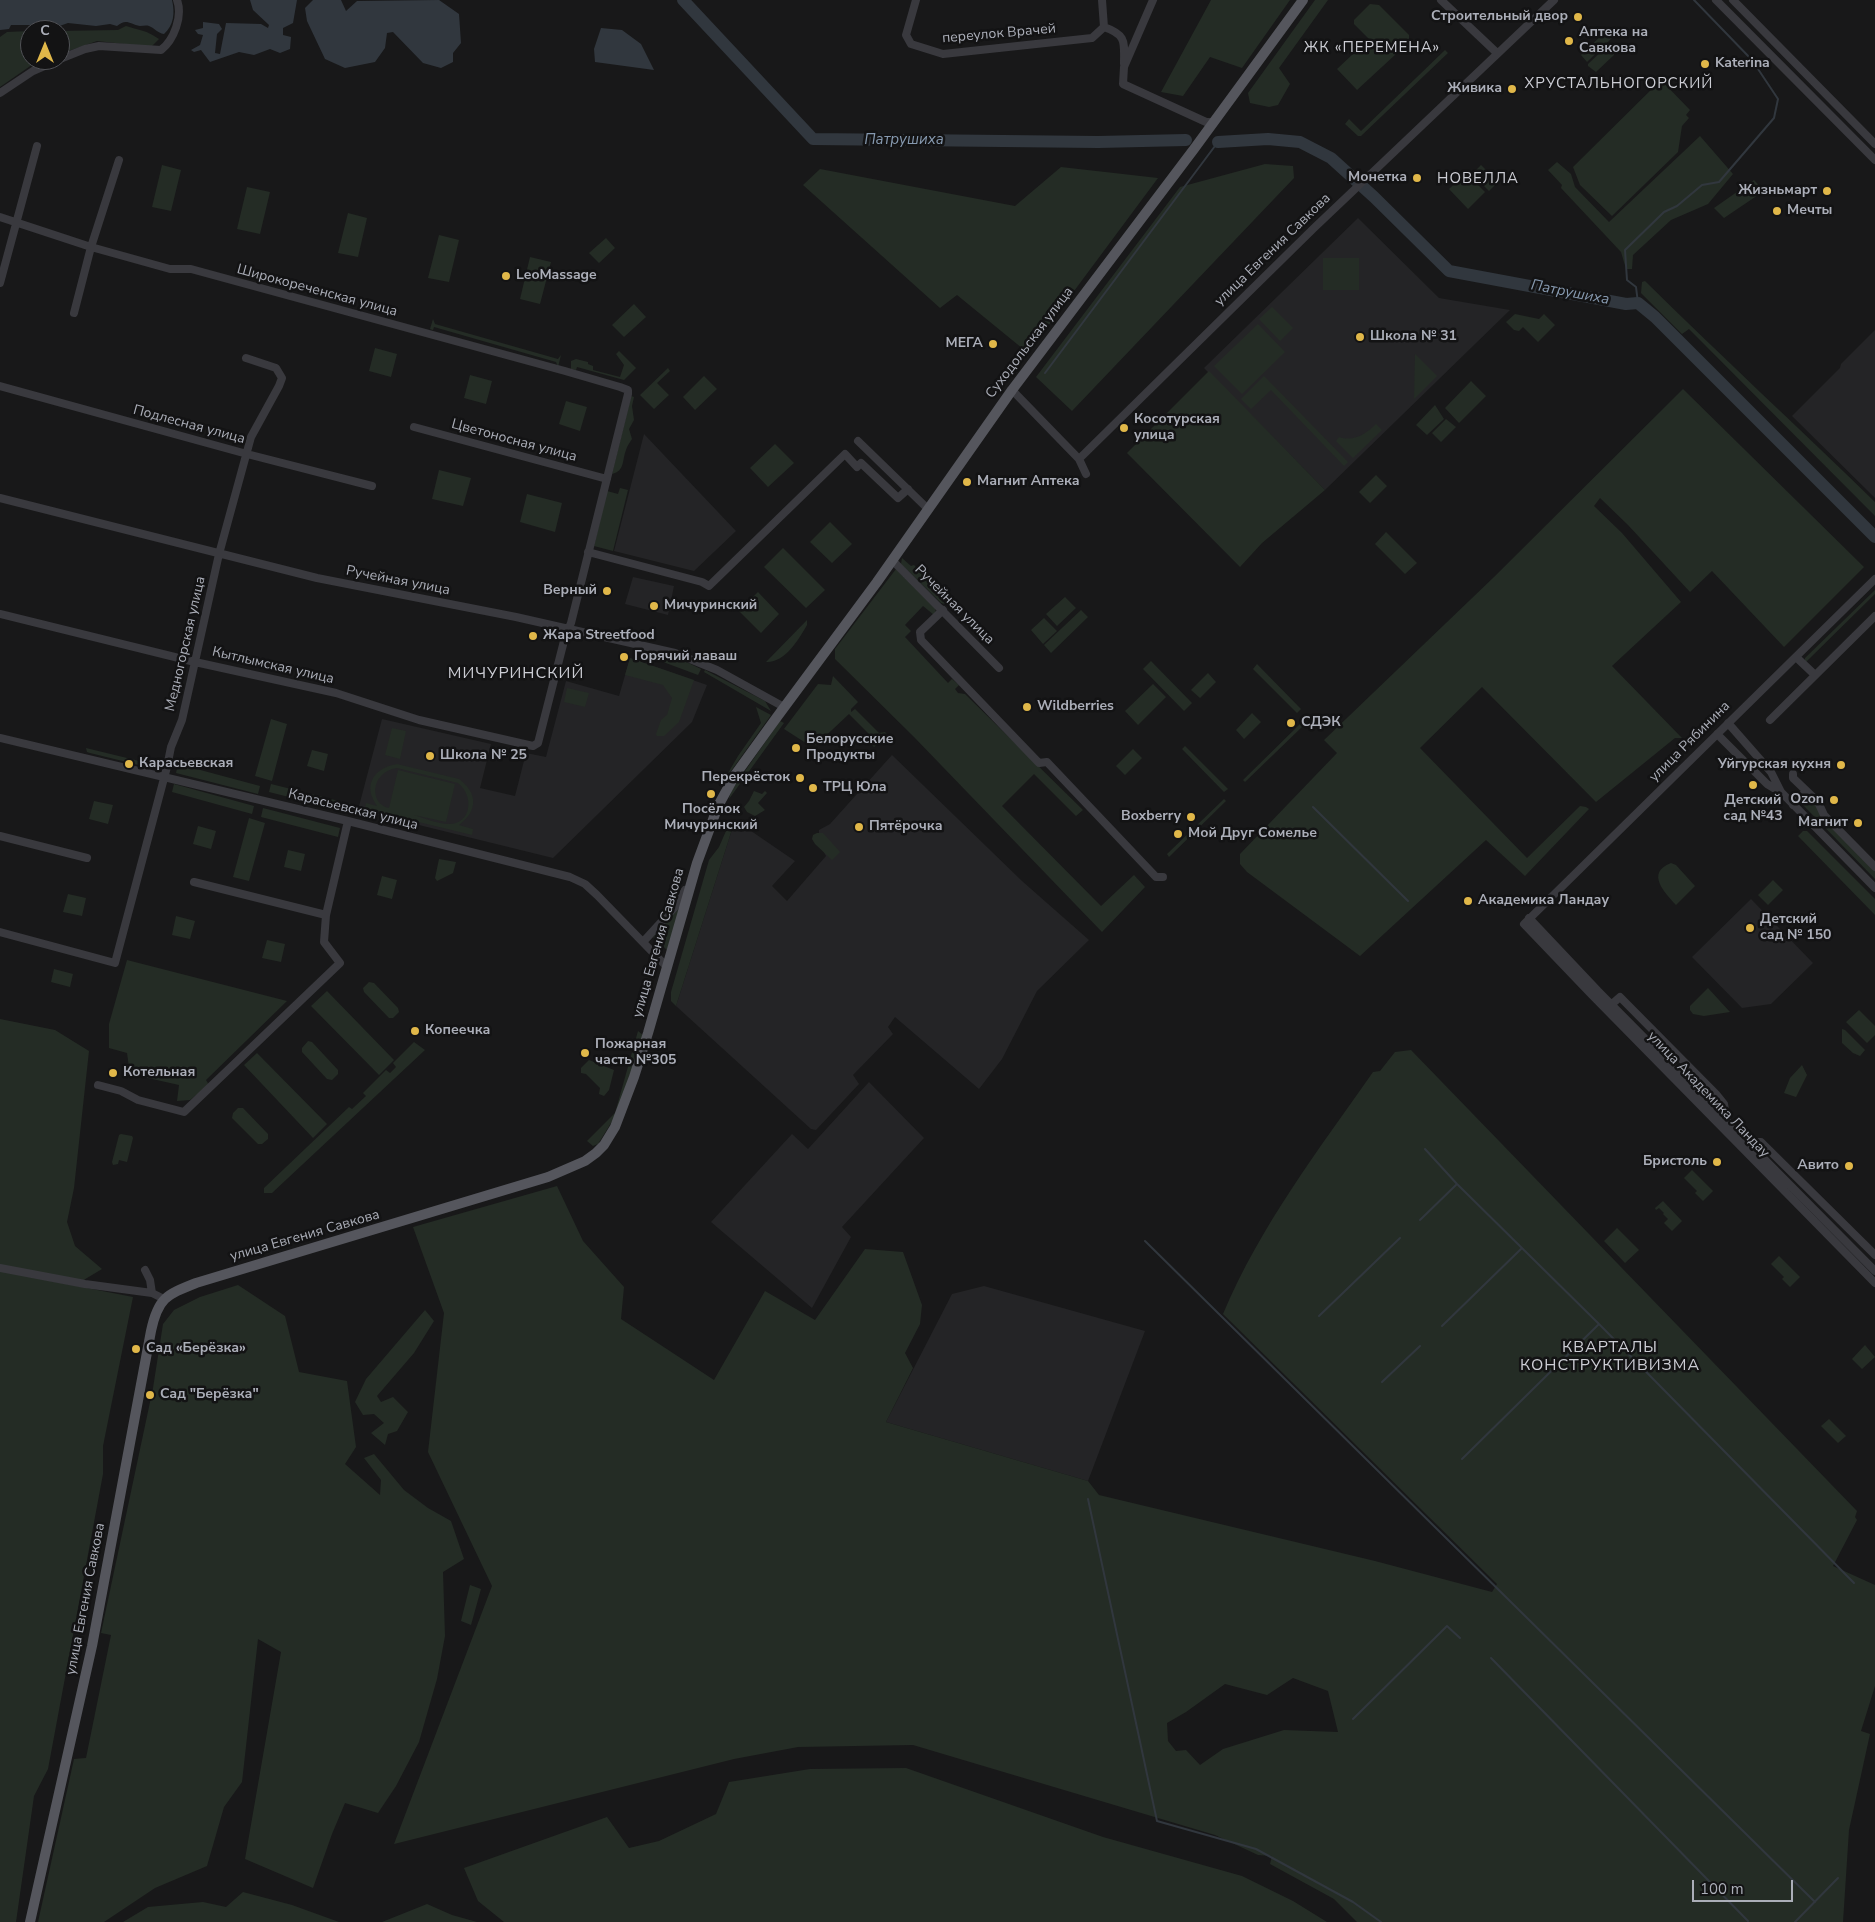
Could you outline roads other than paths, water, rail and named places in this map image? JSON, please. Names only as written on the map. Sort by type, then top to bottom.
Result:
[{"type":"main road","name":"Суходольская улица","points":[[784,707],[892,560],[1012,390],[1303,0]]},
{"type":"main road","name":"улица Евгения Савкова","points":[[30,1922],[92,1646],[155,1313],[164,1299],[183,1288],[548,1177],[585,1161],[604,1145],[615,1127],[634,1078],[697,864],[714,814],[735,776],[784,707]]},
{"type":"street","points":[[70,55],[85,48],[99,46],[161,50],[168,44],[175,30],[179,14],[177,0]]},
{"type":"street","name":"переулок Врачей","points":[[916,0],[906,35],[911,44],[943,54],[1092,38],[1104,27]]},
{"type":"street","points":[[1102,0],[1104,27],[1117,32],[1124,40],[1123,84],[1206,122],[1213,122]]},
{"type":"street","points":[[1124,67],[1154,0]]},
{"type":"street","points":[[1442,0],[1497,53]]},
{"type":"street","name":"улица Евгения Савкова","points":[[1078,459],[1554,0]]},
{"type":"street","points":[[1716,0],[1875,160]]},
{"type":"street","points":[[1734,0],[1875,144]]},
{"type":"street","points":[[1776,61],[1783,60],[1784,52]]},
{"type":"street","points":[[0,92],[35,70]]},
{"type":"street","points":[[1820,105],[1821,98],[1829,98]]},
{"type":"street","points":[[0,283],[36,146]]},
{"type":"street","points":[[74,313],[91,247],[119,160]]},
{"type":"street","name":"Широкореченская улица","points":[[0,217],[91,247],[170,269],[191,269],[628,390],[607,479]]},
{"type":"street","name":"Медногорская улица","points":[[0,932],[115,963],[171,747],[182,720],[219,554],[247,454],[252,437],[282,378],[276,368],[246,358]]},
{"type":"street","name":"Подлесная улица","points":[[0,386],[247,454],[372,486]]},
{"type":"street","points":[[1012,390],[1078,459],[1086,474]]},
{"type":"street","name":"Цветоносная улица","points":[[414,427],[607,479]]},
{"type":"street","points":[[858,441],[928,509]]},
{"type":"street","points":[[588,552],[702,582],[709,586],[845,454],[857,467],[861,463],[898,498],[908,489]]},
{"type":"street","points":[[569,628],[607,479]]},
{"type":"street","name":"Ручейная улица","points":[[0,498],[317,578],[569,628],[689,657],[717,670],[784,707]]},
{"type":"street","name":"Ручейная улица","points":[[892,560],[999,668]]},
{"type":"street","name":"улица Рябинина","points":[[1527,921],[1875,579]]},
{"type":"street","points":[[943,610],[920,632],[921,640],[1039,763],[1047,762],[1156,877],[1163,877]]},
{"type":"street","name":"Кытлымская улица","points":[[0,614],[195,662],[336,693],[419,720],[533,746],[538,743],[565,636],[569,628]]},
{"type":"street","points":[[1770,720],[1875,616]]},
{"type":"street","points":[[1796,657],[1815,676]]},
{"type":"street","points":[[1728,723],[1771,772],[1782,793],[1875,888]]},
{"type":"street","points":[[1717,734],[1767,784],[1782,793]]},
{"type":"street","name":"Карасьевская улица","points":[[0,738],[348,821],[570,877],[585,884],[597,895],[667,967]]},
{"type":"street","points":[[1793,774],[1793,778],[1820,805],[1824,815],[1875,867]]},
{"type":"street","points":[[1793,805],[1806,791]]},
{"type":"street","points":[[98,1085],[122,1091],[138,1100],[184,1112],[340,963],[324,942],[326,915],[348,821]]},
{"type":"street","points":[[0,836],[87,858]]},
{"type":"street","points":[[643,942],[683,896],[693,868],[697,864]]},
{"type":"street","points":[[194,882],[326,915]]},
{"type":"street","name":"улица Академика Ландау","points":[[1527,921],[1612,1004],[1875,1271]]},
{"type":"street","name":"улица Академика Ландау","points":[[1527,921],[1604,1007],[1875,1283]]},
{"type":"street","points":[[1748,1142],[1761,1142],[1875,1255]]},
{"type":"street","points":[[0,1268],[84,1284],[152,1293],[164,1299]]},
{"type":"street","points":[[145,1270],[150,1280],[152,1293]]},
{"type":"waterway","name":"Патрушиха","points":[[683,0],[813,139],[1098,142],[1186,140]]},
{"type":"waterway","points":[[1638,303],[1636,287],[1627,280],[1625,250],[1664,212],[1677,206],[1702,185],[1719,182],[1774,118],[1778,99],[1752,60],[1694,0]]},
{"type":"waterway","name":"Патрушиха","points":[[1218,142],[1268,139],[1300,142],[1331,158],[1374,197],[1449,271],[1626,304],[1638,303],[1655,317],[1875,537]]},
{"type":"waterway","points":[[1045,373],[1218,142]]},
{"type":"waterway","points":[[1313,807],[1408,901]]},
{"type":"waterway","points":[[1425,1149],[1457,1184],[1599,1324],[1854,1583]]},
{"type":"waterway","points":[[1420,1220],[1457,1184]]},
{"type":"waterway","points":[[1319,1316],[1400,1238]]},
{"type":"waterway","points":[[1145,1241],[1815,1902]]},
{"type":"waterway","points":[[1442,1326],[1522,1248]]},
{"type":"waterway","points":[[1462,1459],[1599,1324]]},
{"type":"waterway","points":[[1382,1382],[1420,1346]]},
{"type":"waterway","points":[[1088,1499],[1157,1821],[1256,1849],[1353,1902],[1381,1922]]},
{"type":"waterway","points":[[1353,1719],[1447,1626],[1460,1638]]},
{"type":"waterway","points":[[1491,1658],[1748,1921]]},
{"type":"waterway","points":[[1795,1922],[1838,1878]]},
{"type":"place","name":"Строительный двор","points":[[1578,17]]},
{"type":"place","name":"Аптека на Савкова","points":[[1569,41]]},
{"type":"place","name":"Katerina","points":[[1705,64]]},
{"type":"place","name":"Живика","points":[[1512,89]]},
{"type":"place","name":"Монетка","points":[[1417,178]]},
{"type":"place","name":"Жизньмарт","points":[[1827,191]]},
{"type":"place","name":"Мечты","points":[[1777,211]]},
{"type":"place","name":"LeoMassage","points":[[506,276]]},
{"type":"place","name":"Школа № 31","points":[[1360,337]]},
{"type":"place","name":"МЕГА","points":[[993,344]]},
{"type":"place","name":"Косотурская улица","points":[[1124,428]]},
{"type":"place","name":"Магнит Аптека","points":[[967,482]]},
{"type":"place","name":"Верный","points":[[607,591]]},
{"type":"place","name":"Мичуринский","points":[[654,606]]},
{"type":"place","name":"Жара Streetfood","points":[[533,636]]},
{"type":"place","name":"Горячий лаваш","points":[[624,657]]},
{"type":"place","name":"Wildberries","points":[[1027,707]]},
{"type":"place","name":"СДЭК","points":[[1291,723]]},
{"type":"place","name":"Белорусские Продукты","points":[[796,748]]},
{"type":"place","name":"Школа № 25","points":[[430,756]]},
{"type":"place","name":"Карасьевская","points":[[129,764]]},
{"type":"place","name":"Уйгурская кухня","points":[[1841,765]]},
{"type":"place","name":"Перекрёсток","points":[[800,778]]},
{"type":"place","name":"Детский сад №43","points":[[1753,785]]},
{"type":"place","name":"ТРЦ Юла","points":[[813,788]]},
{"type":"place","name":"Посёлок Мичуринский","points":[[711,794]]},
{"type":"place","name":"Ozon","points":[[1834,800]]},
{"type":"place","name":"Boxberry","points":[[1191,817]]},
{"type":"place","name":"Магнит","points":[[1858,823]]},
{"type":"place","name":"Пятёрочка","points":[[859,827]]},
{"type":"place","name":"Мой Друг Сомелье","points":[[1178,834]]},
{"type":"place","name":"Академика Ландау","points":[[1468,901]]},
{"type":"place","name":"Детский сад № 150","points":[[1750,928]]},
{"type":"place","name":"Копеечка","points":[[415,1031]]},
{"type":"place","name":"Пожарная часть №305","points":[[585,1053]]},
{"type":"place","name":"Котельная","points":[[113,1073]]},
{"type":"place","name":"Бристоль","points":[[1717,1162]]},
{"type":"place","name":"Авито","points":[[1849,1166]]},
{"type":"place","name":"Сад «Берёзка»","points":[[136,1349]]},
{"type":"place","name":"Сад \"Берёзка\"","points":[[150,1395]]},
{"type":"district","name":"ЖК «ПЕРЕМЕНА»","points":[[1372,48]]},
{"type":"district","name":"ХРУСТАЛЬНОГОРСКИЙ","points":[[1619,84]]},
{"type":"district","name":"НОВЕЛЛА","points":[[1478,179]]},
{"type":"district","name":"МИЧУРИНСКИЙ","points":[[516,674]]},
{"type":"district","name":"КВАРТАЛЫ КОНСТРУКТИВИЗМА","points":[[1610,1357]]}]
